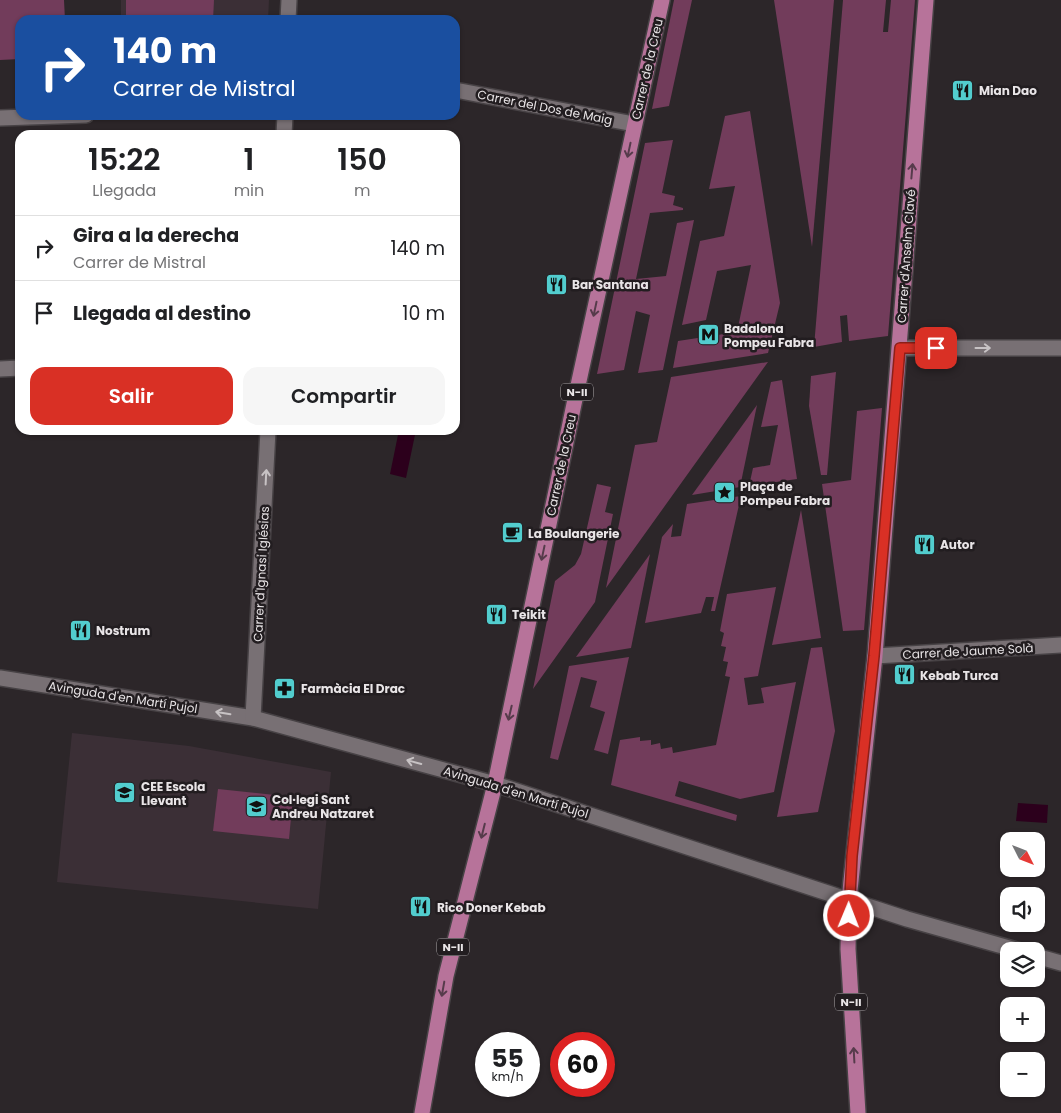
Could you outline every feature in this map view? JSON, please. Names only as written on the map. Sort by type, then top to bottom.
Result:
[{"type":"main road","name":"Carrer de la Creu","points":[[495,784],[634,124],[662,0]]},
{"type":"main road","name":"Carrer d'Anselm Clavé","points":[[849,900],[852,856],[874,656],[900,348],[906,243],[926,0]]},
{"type":"main road","name":"N-II","points":[[422,1113],[446,976],[495,784]]},
{"type":"main road","name":"N-II","points":[[849,900],[848,949],[858,1113]]},
{"type":"street","points":[[288,15],[289,0]]},
{"type":"street","name":"Carrer del Dos de Maig","points":[[460,91],[634,124]]},
{"type":"street","points":[[0,118],[15,117]]},
{"type":"street","points":[[900,348],[1061,348]]},
{"type":"street","points":[[0,369],[15,368]]},
{"type":"street","name":"Carrer d'Ignasi Iglésias","points":[[253,718],[268,435]]},
{"type":"street","name":"Carrer de Jaume Solà","points":[[874,656],[1061,645]]},
{"type":"street","name":"Avinguda d'en Martí Pujol","points":[[0,678],[253,718],[495,784],[907,919],[1000,945]]},
{"type":"street","points":[[1045,959],[1061,963]]},
{"type":"shaded area","points":[[0,0],[64,0],[65,15],[15,15],[15,59],[0,60]]},
{"type":"shaded area","points":[[121,0],[269,0],[268,15],[121,15]]},
{"type":"shaded area","points":[[126,0],[214,0],[213,15],[126,15]]},
{"type":"shaded area","points":[[674,0],[692,0],[669,106],[652,109]]},
{"type":"shaded area","points":[[774,0],[834,0],[812,247]]},
{"type":"shaded area","points":[[843,0],[886,0],[883,32],[888,32],[891,0],[915,0],[888,336],[849,341],[847,315],[840,316],[842,342],[814,347]]},
{"type":"shaded area","points":[[750,111],[780,303],[768,353],[673,368],[678,341],[737,332],[751,265],[717,271],[706,320],[682,325],[700,241],[724,236],[735,186],[709,189],[725,116]]},
{"type":"shaded area","points":[[673,140],[662,193],[675,196],[673,205],[683,208],[683,210],[650,213],[636,279],[666,276],[677,223],[694,220],[663,370],[638,373],[650,315],[636,311],[624,370],[597,374],[645,143]]},
{"type":"shaded area","points":[[768,362],[606,588],[635,445],[657,442],[671,377]]},
{"type":"shaded area","points":[[836,372],[827,475],[821,475],[809,406],[811,376]]},
{"type":"shaded area","points":[[782,380],[797,479],[749,486],[753,468],[770,465],[778,425],[761,427],[771,382]]},
{"type":"shaded area","points":[[757,405],[740,487],[692,495]]},
{"type":"shaded area","points":[[882,408],[864,630],[843,631],[822,484],[851,480],[857,411]]},
{"type":"shaded area","points":[[398,435],[415,435],[406,478],[390,474]]},
{"type":"shaded area","points":[[597,484],[611,487],[605,512],[613,514],[595,602],[533,689],[555,581],[575,565],[581,554]]},
{"type":"shaded area","points":[[741,496],[715,611],[711,611],[714,597],[706,597],[701,613],[645,623],[662,537],[673,524],[671,537],[681,536],[687,504]]},
{"type":"shaded area","points":[[801,510],[821,638],[772,645]]},
{"type":"shaded area","points":[[650,554],[631,648],[576,657]]},
{"type":"shaded area","points":[[776,587],[758,676],[744,678],[748,705],[764,703],[761,688],[796,682],[774,792],[740,799],[679,781],[675,796],[737,815],[736,821],[611,785],[620,740],[640,737],[640,741],[651,740],[651,745],[660,743],[661,749],[672,747],[673,753],[716,745],[730,677],[725,676],[728,662],[723,661],[726,647],[721,646],[724,633],[720,631],[727,594]]},
{"type":"shaded area","points":[[822,647],[835,731],[818,812],[777,817],[811,648]]},
{"type":"shaded area","points":[[629,657],[608,754],[594,750],[605,712],[590,707],[597,681],[581,677],[558,760],[550,758],[569,666]]},
{"type":"shaded area","points":[[72,733],[189,746],[331,772],[318,909],[57,882]]},
{"type":"shaded area","points":[[218,789],[293,797],[289,839],[213,831]]},
{"type":"shaded area","points":[[1018,803],[1048,805],[1047,823],[1016,821]]},
{"type":"place","name":"Mian Dao","points":[[963,90]]},
{"type":"place","name":"Bar Santana","points":[[556,284]]},
{"type":"place","name":"Badalona Pompeu Fabra","points":[[708,335]]},
{"type":"place","name":"Plaça de Pompeu Fabra","points":[[724,493]]},
{"type":"place","name":"La Boulangerie","points":[[512,533]]},
{"type":"place","name":"Autor","points":[[924,544]]},
{"type":"place","name":"Teikit","points":[[496,614]]},
{"type":"place","name":"Nostrum","points":[[80,630]]},
{"type":"place","name":"Kebab Turca","points":[[904,675]]},
{"type":"place","name":"Farmàcia El Drac","points":[[285,688]]},
{"type":"place","name":"CEE Escola Llevant","points":[[125,793]]},
{"type":"place","name":"Col·legi Sant Andreu Natzaret","points":[[256,806]]},
{"type":"place","name":"Rico Doner Kebab","points":[[421,907]]},
{"type":"route","points":[[849,916],[852,856],[874,656],[900,348],[936,348]]}]
